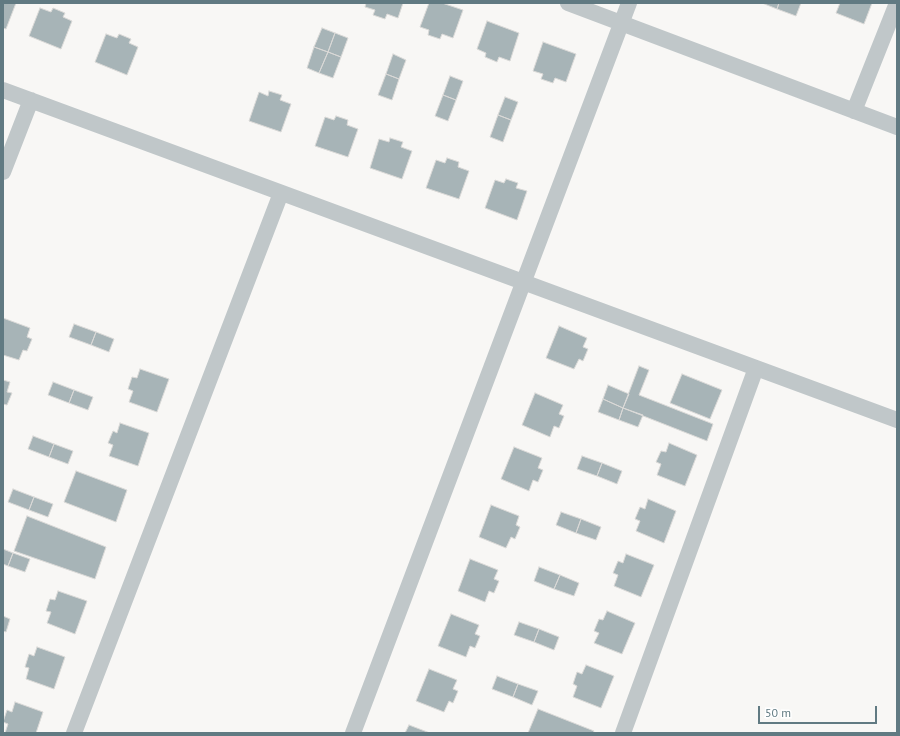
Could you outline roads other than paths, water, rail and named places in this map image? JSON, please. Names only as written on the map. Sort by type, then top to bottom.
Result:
[{"type":"street","points":[[568,3],[897,127]]},
{"type":"street","points":[[353,733],[629,3]]},
{"type":"street","points":[[854,111],[897,3]]},
{"type":"street","points":[[3,90],[897,420]]},
{"type":"street","points":[[3,172],[31,100]]},
{"type":"street","points":[[74,733],[281,192]]},
{"type":"street","points":[[623,733],[756,368]]}]
